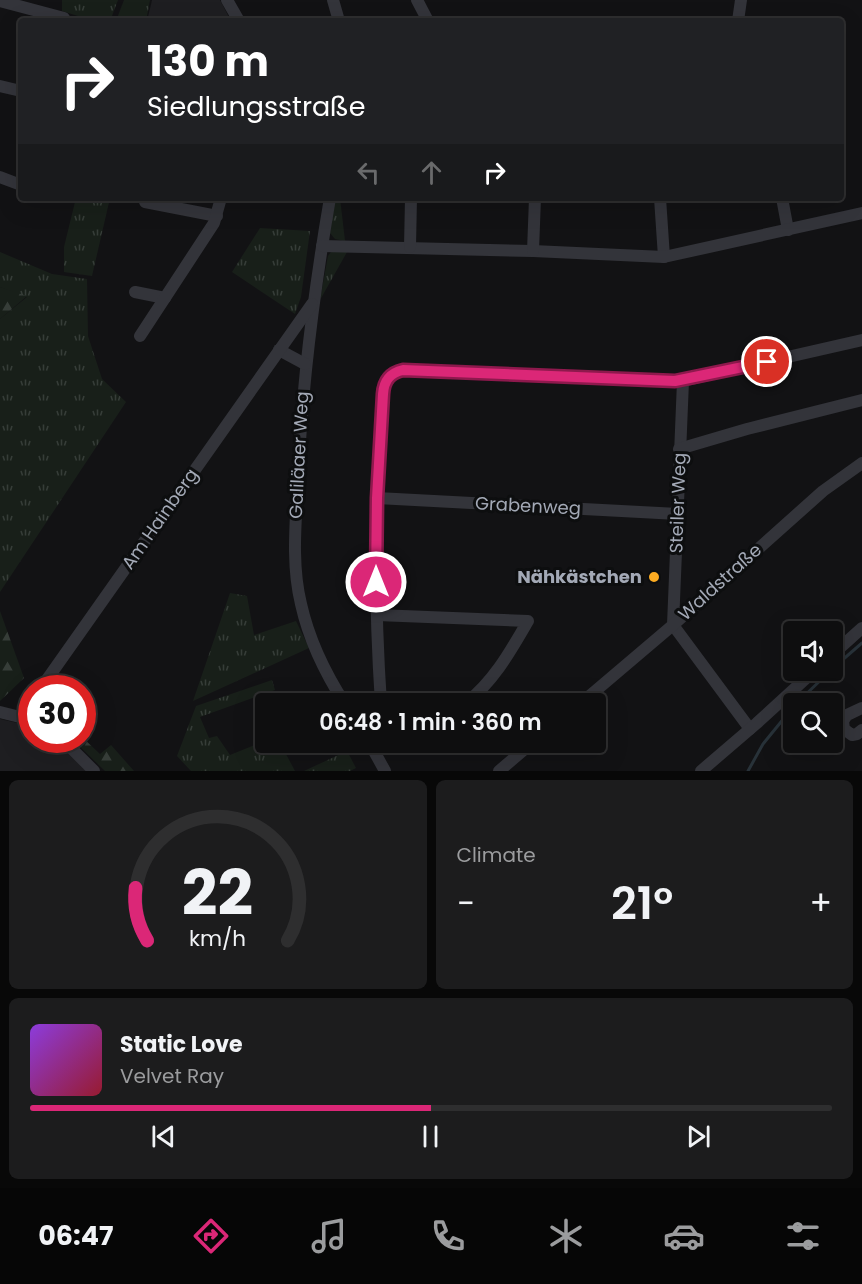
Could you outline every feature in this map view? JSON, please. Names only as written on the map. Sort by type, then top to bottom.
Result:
[{"type":"street","points":[[227,0],[237,18]]},
{"type":"street","points":[[333,0],[338,18]]},
{"type":"street","points":[[417,0],[426,18]]},
{"type":"street","points":[[738,18],[741,0]]},
{"type":"street","points":[[0,1],[64,18]]},
{"type":"street","points":[[0,86],[18,90]]},
{"type":"street","points":[[0,177],[18,183]]},
{"type":"street","points":[[140,336],[204,240],[217,216],[220,201]]},
{"type":"street","name":"Galiläaer Weg","points":[[330,201],[305,364],[295,562],[300,602],[307,626],[322,664],[339,693]]},
{"type":"street","points":[[410,247],[411,201]]},
{"type":"street","points":[[533,251],[535,201]]},
{"type":"street","points":[[660,201],[664,257]]},
{"type":"street","points":[[783,201],[788,230]]},
{"type":"street","points":[[145,202],[217,216]]},
{"type":"street","points":[[322,246],[410,247],[664,257],[862,213]]},
{"type":"street","points":[[135,292],[165,298]]},
{"type":"street","name":"Am Hainberg","points":[[50,675],[313,303]]},
{"type":"street","points":[[381,693],[377,615],[377,498],[384,385],[389,377],[403,370],[683,381],[862,340]]},
{"type":"street","points":[[279,350],[305,364]]},
{"type":"street","name":"Steiler Weg","points":[[673,625],[683,381]]},
{"type":"street","points":[[679,449],[862,400]]},
{"type":"street","name":"Waldstraße","points":[[593,693],[823,491],[862,463]]},
{"type":"street","name":"Grabenweg","points":[[377,498],[678,514]]},
{"type":"street","points":[[377,615],[528,621],[495,674],[477,693]]},
{"type":"street","points":[[673,625],[750,729]]},
{"type":"street","points":[[843,645],[862,628]]},
{"type":"street","points":[[700,771],[803,681]]},
{"type":"street","points":[[862,708],[847,715],[843,721],[844,729],[849,734],[857,734],[862,730]]},
{"type":"street","points":[[0,712],[18,716]]},
{"type":"street","points":[[76,753],[94,771]]},
{"type":"street","points":[[378,753],[385,771]]},
{"type":"street","points":[[503,770],[521,753]]},
{"type":"shaded area","points":[[152,0],[220,0],[229,18],[148,18]]},
{"type":"shaded area","points":[[0,719],[18,723],[18,753],[67,753],[86,771],[0,771]]},
{"type":"green space","points":[[62,0],[118,0],[111,18],[84,18],[62,11]]},
{"type":"green space","points":[[124,0],[150,0],[147,18],[117,18]]},
{"type":"green space","points":[[75,201],[109,201],[92,276],[64,272],[64,247]]},
{"type":"green space","points":[[335,201],[340,201],[345,241],[335,239],[330,233]]},
{"type":"green space","points":[[260,228],[310,231],[301,297],[295,314],[232,272]]},
{"type":"green space","points":[[0,252],[52,274],[87,279],[88,336],[102,379],[126,402],[0,592],[0,319],[27,297],[0,287]]},
{"type":"green space","points":[[331,252],[347,252],[320,300],[328,256]]},
{"type":"green space","points":[[0,287],[27,296],[0,319]]},
{"type":"green space","points":[[230,593],[247,596],[254,635],[296,621],[309,648],[193,701]]},
{"type":"green space","points":[[0,611],[23,675],[18,675],[18,684],[0,701]]},
{"type":"green space","points":[[272,680],[275,690],[255,693],[255,697],[200,717],[209,738],[217,736],[230,755],[255,745],[255,753],[285,753],[295,771],[191,771],[177,756],[196,706]]},
{"type":"green space","points":[[111,745],[134,771],[105,771],[86,753],[96,753],[96,750],[100,754]]},
{"type":"green space","points":[[343,753],[348,753],[356,768],[350,771],[304,771]]},
{"type":"waterway","points":[[843,659],[862,643]]},
{"type":"waterway","points":[[807,693],[820,681]]},
{"type":"waterway","points":[[748,771],[763,744],[783,719]]},
{"type":"place","name":"Nähkästchen","points":[[654,577]]},
{"type":"route","points":[[376,582],[377,498],[383,394],[384,385],[392,374],[403,370],[683,381],[767,362]]}]
